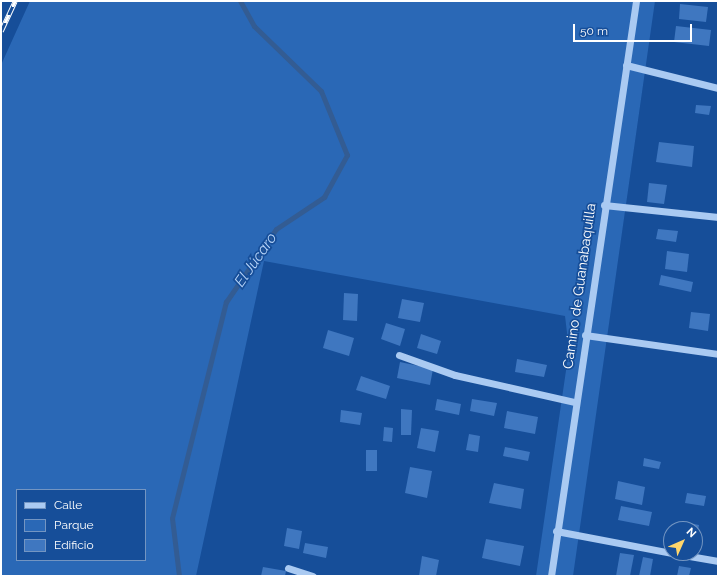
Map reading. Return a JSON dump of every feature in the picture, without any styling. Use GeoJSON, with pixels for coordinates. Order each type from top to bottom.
{"type":"FeatureCollection","features":[{"type":"Feature","properties":{"kind":"street","name":"Camino de Guanabaquilla"},"geometry":{"type":"LineString","coordinates":[[551,576],[556,531],[604,205],[636,1]]}},
{"type":"Feature","properties":{"kind":"street"},"geometry":{"type":"LineString","coordinates":[[626,65],[718,88]]}},
{"type":"Feature","properties":{"kind":"street"},"geometry":{"type":"LineString","coordinates":[[604,205],[718,217]]}},
{"type":"Feature","properties":{"kind":"street"},"geometry":{"type":"LineString","coordinates":[[585,335],[718,354]]}},
{"type":"Feature","properties":{"kind":"street"},"geometry":{"type":"LineString","coordinates":[[399,355],[455,375],[575,402]]}},
{"type":"Feature","properties":{"kind":"street"},"geometry":{"type":"LineString","coordinates":[[556,531],[663,551]]}},
{"type":"Feature","properties":{"kind":"street"},"geometry":{"type":"LineString","coordinates":[[703,558],[718,561]]}},
{"type":"Feature","properties":{"kind":"street"},"geometry":{"type":"LineString","coordinates":[[288,568],[313,576]]}},
{"type":"Feature","properties":{"kind":"green space"},"geometry":{"type":"Polygon","coordinates":[[[30,1],[655,1],[573,576],[536,576],[569,350],[565,316],[264,261],[196,576],[1,576],[1,65],[30,1]]]}},
{"type":"Feature","properties":{"kind":"building"},"geometry":{"type":"Polygon","coordinates":[[[680,4],[708,7],[706,22],[679,19],[680,4]]]}},
{"type":"Feature","properties":{"kind":"building"},"geometry":{"type":"Polygon","coordinates":[[[676,26],[711,30],[709,46],[674,42],[676,26]]]}},
{"type":"Feature","properties":{"kind":"building"},"geometry":{"type":"Polygon","coordinates":[[[696,105],[711,106],[709,115],[695,113],[696,105]]]}},
{"type":"Feature","properties":{"kind":"building"},"geometry":{"type":"Polygon","coordinates":[[[659,142],[694,146],[692,167],[656,162],[659,142]]]}},
{"type":"Feature","properties":{"kind":"building"},"geometry":{"type":"Polygon","coordinates":[[[649,183],[667,185],[664,204],[647,202],[649,183]]]}},
{"type":"Feature","properties":{"kind":"building"},"geometry":{"type":"Polygon","coordinates":[[[658,229],[678,231],[676,242],[656,239],[658,229]]]}},
{"type":"Feature","properties":{"kind":"building"},"geometry":{"type":"Polygon","coordinates":[[[667,251],[689,254],[687,272],[665,269],[667,251]]]}},
{"type":"Feature","properties":{"kind":"building"},"geometry":{"type":"Polygon","coordinates":[[[661,275],[693,282],[691,292],[659,285],[661,275]]]}},
{"type":"Feature","properties":{"kind":"building"},"geometry":{"type":"Polygon","coordinates":[[[344,293],[358,294],[357,321],[343,320],[344,293]]]}},
{"type":"Feature","properties":{"kind":"building"},"geometry":{"type":"Polygon","coordinates":[[[402,299],[424,303],[420,322],[398,318],[402,299]]]}},
{"type":"Feature","properties":{"kind":"building"},"geometry":{"type":"Polygon","coordinates":[[[691,312],[710,314],[708,331],[689,328],[691,312]]]}},
{"type":"Feature","properties":{"kind":"building"},"geometry":{"type":"Polygon","coordinates":[[[386,323],[405,329],[400,346],[381,339],[386,323]]]}},
{"type":"Feature","properties":{"kind":"building"},"geometry":{"type":"Polygon","coordinates":[[[328,330],[354,338],[349,356],[323,348],[328,330]]]}},
{"type":"Feature","properties":{"kind":"building"},"geometry":{"type":"Polygon","coordinates":[[[421,334],[441,341],[437,354],[417,348],[421,334]]]}},
{"type":"Feature","properties":{"kind":"building"},"geometry":{"type":"Polygon","coordinates":[[[517,359],[547,365],[544,377],[515,372],[517,359]]]}},
{"type":"Feature","properties":{"kind":"building"},"geometry":{"type":"Polygon","coordinates":[[[400,362],[433,369],[430,385],[397,378],[400,362]]]}},
{"type":"Feature","properties":{"kind":"building"},"geometry":{"type":"Polygon","coordinates":[[[361,376],[390,386],[386,399],[356,390],[361,376]]]}},
{"type":"Feature","properties":{"kind":"building"},"geometry":{"type":"Polygon","coordinates":[[[437,399],[461,404],[459,415],[435,410],[437,399]]]}},
{"type":"Feature","properties":{"kind":"building"},"geometry":{"type":"Polygon","coordinates":[[[472,399],[497,403],[494,416],[470,411],[472,399]]]}},
{"type":"Feature","properties":{"kind":"building"},"geometry":{"type":"Polygon","coordinates":[[[401,409],[412,410],[411,435],[401,435],[401,409]]]}},
{"type":"Feature","properties":{"kind":"building"},"geometry":{"type":"Polygon","coordinates":[[[341,410],[362,413],[360,425],[340,422],[341,410]]]}},
{"type":"Feature","properties":{"kind":"building"},"geometry":{"type":"Polygon","coordinates":[[[507,411],[538,417],[535,434],[504,428],[507,411]]]}},
{"type":"Feature","properties":{"kind":"building"},"geometry":{"type":"Polygon","coordinates":[[[384,427],[393,428],[392,442],[383,441],[384,427]]]}},
{"type":"Feature","properties":{"kind":"building"},"geometry":{"type":"Polygon","coordinates":[[[421,428],[439,431],[435,452],[417,448],[421,428]]]}},
{"type":"Feature","properties":{"kind":"building"},"geometry":{"type":"Polygon","coordinates":[[[469,434],[480,436],[478,452],[466,450],[469,434]]]}},
{"type":"Feature","properties":{"kind":"building"},"geometry":{"type":"Polygon","coordinates":[[[505,447],[530,452],[528,461],[503,456],[505,447]]]}},
{"type":"Feature","properties":{"kind":"building"},"geometry":{"type":"Polygon","coordinates":[[[366,450],[377,450],[377,471],[366,471],[366,450]]]}},
{"type":"Feature","properties":{"kind":"building"},"geometry":{"type":"Polygon","coordinates":[[[644,458],[661,462],[659,469],[643,466],[644,458]]]}},
{"type":"Feature","properties":{"kind":"building"},"geometry":{"type":"Polygon","coordinates":[[[410,467],[432,471],[427,498],[405,493],[410,467]]]}},
{"type":"Feature","properties":{"kind":"building"},"geometry":{"type":"Polygon","coordinates":[[[618,481],[645,487],[642,505],[615,499],[618,481]]]}},
{"type":"Feature","properties":{"kind":"building"},"geometry":{"type":"Polygon","coordinates":[[[494,483],[524,489],[521,509],[489,503],[494,483]]]}},
{"type":"Feature","properties":{"kind":"building"},"geometry":{"type":"Polygon","coordinates":[[[687,493],[706,496],[704,506],[685,503],[687,493]]]}},
{"type":"Feature","properties":{"kind":"building"},"geometry":{"type":"Polygon","coordinates":[[[621,506],[652,512],[649,526],[618,520],[621,506]]]}},
{"type":"Feature","properties":{"kind":"building"},"geometry":{"type":"Polygon","coordinates":[[[287,528],[302,531],[299,549],[284,546],[287,528]]]}},
{"type":"Feature","properties":{"kind":"building"},"geometry":{"type":"Polygon","coordinates":[[[486,539],[524,546],[520,566],[482,558],[486,539]]]}},
{"type":"Feature","properties":{"kind":"building"},"geometry":{"type":"Polygon","coordinates":[[[305,543],[328,547],[326,558],[303,553],[305,543]]]}},
{"type":"Feature","properties":{"kind":"building"},"geometry":{"type":"Polygon","coordinates":[[[620,553],[634,555],[630,576],[616,576],[620,553]]]}},
{"type":"Feature","properties":{"kind":"building"},"geometry":{"type":"Polygon","coordinates":[[[422,556],[439,560],[436,576],[419,576],[422,556]]]}},
{"type":"Feature","properties":{"kind":"building"},"geometry":{"type":"Polygon","coordinates":[[[643,557],[653,559],[650,576],[639,576],[643,557]]]}},
{"type":"Feature","properties":{"kind":"building"},"geometry":{"type":"Polygon","coordinates":[[[679,566],[691,568],[689,576],[677,576],[679,566]]]}},
{"type":"Feature","properties":{"kind":"building"},"geometry":{"type":"Polygon","coordinates":[[[263,567],[286,571],[285,576],[261,576],[263,567]]]}},
{"type":"Feature","properties":{"kind":"waterway","name":"El Júcaro"},"geometry":{"type":"LineString","coordinates":[[179,576],[172,518],[226,302],[276,229],[324,197],[347,155],[321,91],[254,26],[240,1]]}},
{"type":"Feature","properties":{"kind":"railway"},"geometry":{"type":"LineString","coordinates":[[1,31],[15,1]]}}]}
